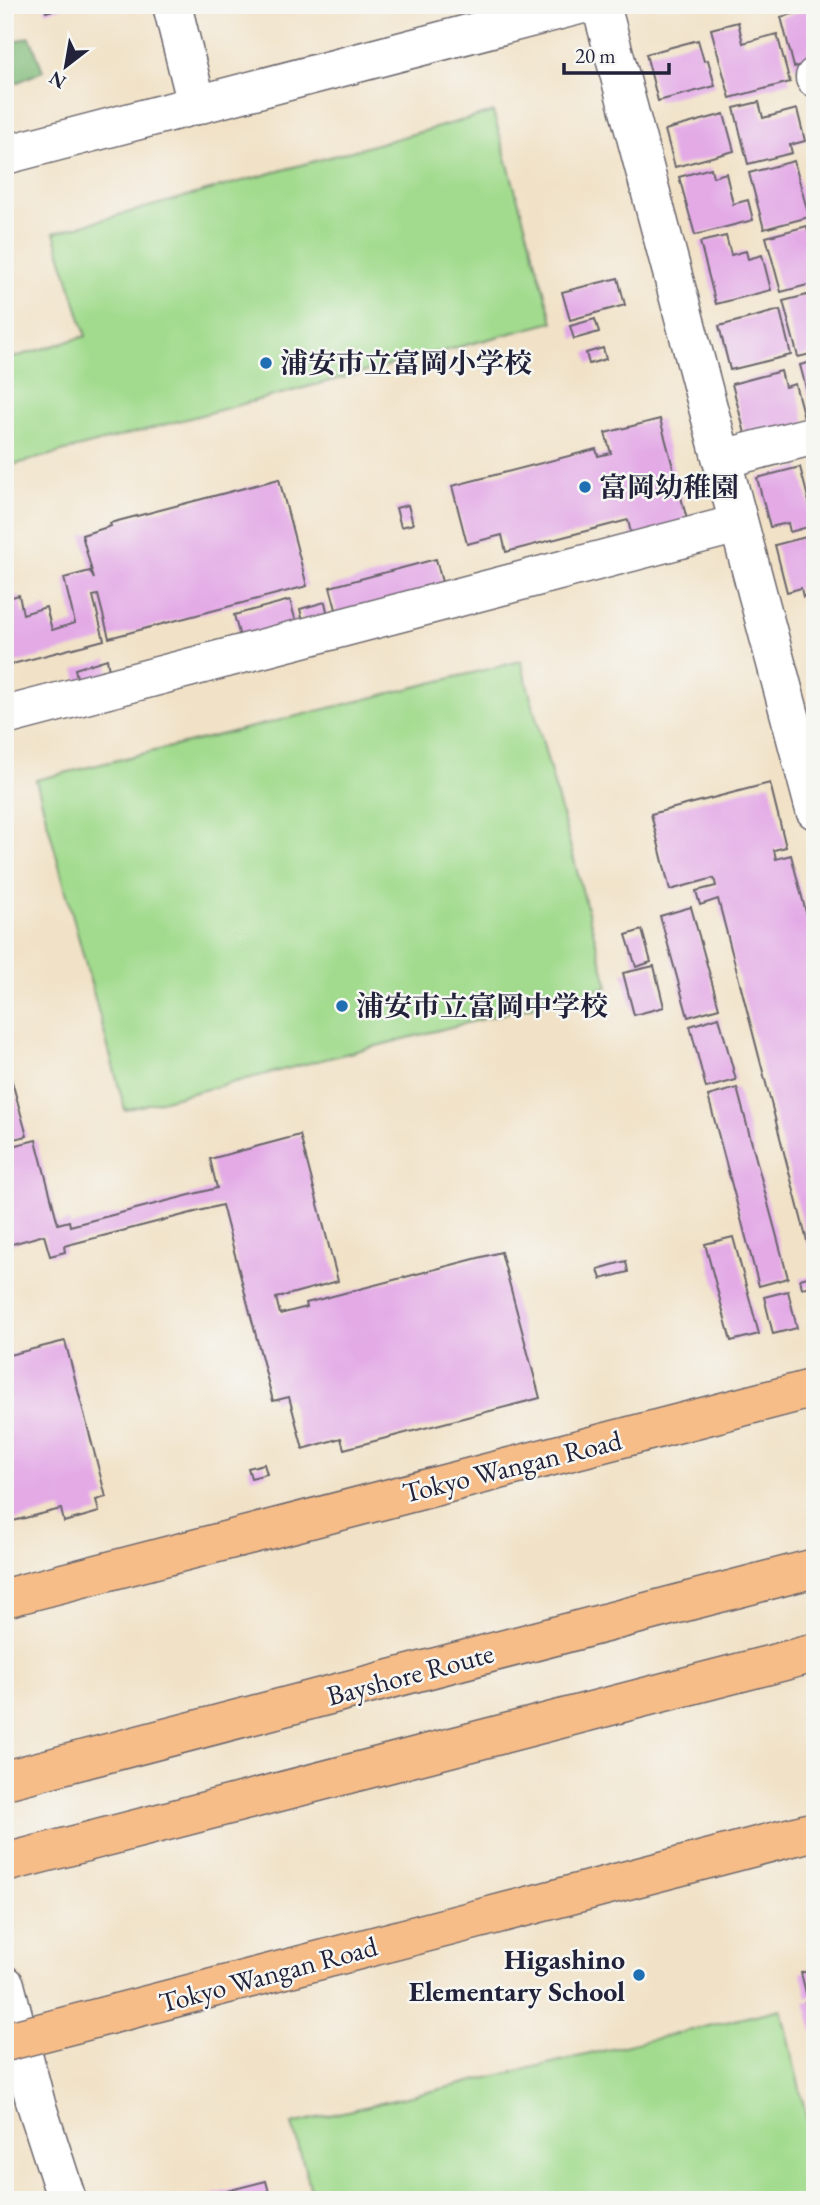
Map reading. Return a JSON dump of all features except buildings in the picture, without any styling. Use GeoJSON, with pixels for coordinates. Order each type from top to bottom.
{"type":"FeatureCollection","features":[{"type":"Feature","properties":{"kind":"highway","name":"Tokyo Wangan Road"},"geometry":{"type":"LineString","coordinates":[[5,1598],[815,1388]]}},
{"type":"Feature","properties":{"kind":"highway","name":"Bayshore Route"},"geometry":{"type":"LineString","coordinates":[[5,1780],[815,1568]]}},
{"type":"Feature","properties":{"kind":"highway"},"geometry":{"type":"LineString","coordinates":[[5,1863],[815,1653]]}},
{"type":"Feature","properties":{"kind":"highway","name":"Tokyo Wangan Road"},"geometry":{"type":"LineString","coordinates":[[5,2042],[815,1831]]}},
{"type":"Feature","properties":{"kind":"street"},"geometry":{"type":"LineString","coordinates":[[172,5],[197,105]]}},
{"type":"Feature","properties":{"kind":"street"},"geometry":{"type":"LineString","coordinates":[[5,155],[579,5]]}},
{"type":"Feature","properties":{"kind":"street"},"geometry":{"type":"LineString","coordinates":[[601,5],[815,810]]}},
{"type":"Feature","properties":{"kind":"street"},"geometry":{"type":"LineString","coordinates":[[722,459],[815,435]]}},
{"type":"Feature","properties":{"kind":"street"},"geometry":{"type":"LineString","coordinates":[[5,716],[738,524]]}},
{"type":"Feature","properties":{"kind":"street"},"geometry":{"type":"LineString","coordinates":[[5,1985],[36,2104],[67,2200]]}},
{"type":"Feature","properties":{"kind":"green space"},"geometry":{"type":"Polygon","coordinates":[[[30,37],[43,71],[5,88],[5,44],[30,37]]]}},
{"type":"Feature","properties":{"kind":"green space"},"geometry":{"type":"Polygon","coordinates":[[[493,112],[553,322],[5,467],[5,360],[86,336],[54,233],[493,112]]]}},
{"type":"Feature","properties":{"kind":"green space"},"geometry":{"type":"Polygon","coordinates":[[[521,661],[608,987],[125,1110],[36,780],[521,661]]]}},
{"type":"Feature","properties":{"kind":"green space"},"geometry":{"type":"Polygon","coordinates":[[[781,2009],[815,2153],[815,2200],[314,2200],[292,2124],[781,2009]]]}},
{"type":"Feature","properties":{"kind":"place","name":"浦安市立富岡小学校"},"geometry":{"type":"Point","coordinates":[266,363]}},
{"type":"Feature","properties":{"kind":"place","name":"富岡幼稚園"},"geometry":{"type":"Point","coordinates":[585,487]}},
{"type":"Feature","properties":{"kind":"place","name":"浦安市立富岡中学校"},"geometry":{"type":"Point","coordinates":[342,1006]}},
{"type":"Feature","properties":{"kind":"place","name":"Higashino Elementary School"},"geometry":{"type":"Point","coordinates":[639,1975]}}]}
